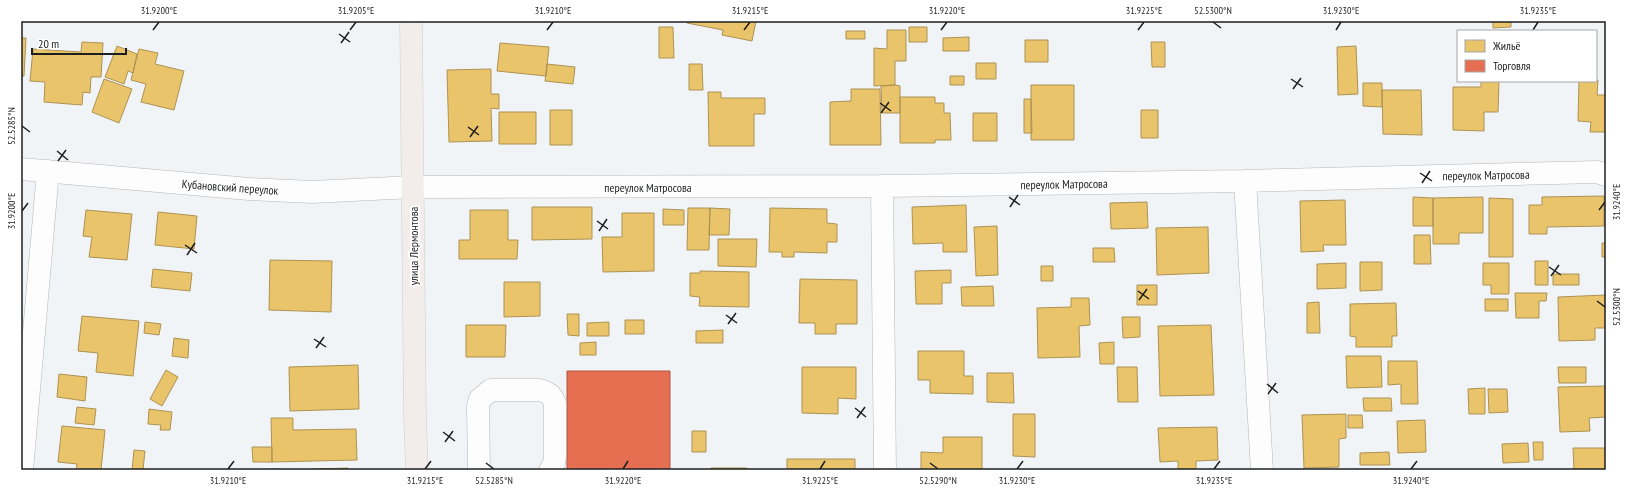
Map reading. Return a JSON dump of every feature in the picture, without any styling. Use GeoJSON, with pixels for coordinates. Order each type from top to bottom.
{"type":"FeatureCollection","features":[{"type":"Feature","properties":{"kind":"main road","name":"улица Лермонтова"},"geometry":{"type":"LineString","coordinates":[[411,21],[415,418],[417,470]]}},
{"type":"Feature","properties":{"kind":"street","name":"Кубановский переулок"},"geometry":{"type":"LineString","coordinates":[[21,168],[265,190],[312,192],[413,187]]}},
{"type":"Feature","properties":{"kind":"street"},"geometry":{"type":"LineString","coordinates":[[22,470],[48,171]]}},
{"type":"Feature","properties":{"kind":"street","name":"переулок Матросова"},"geometry":{"type":"LineString","coordinates":[[413,187],[882,186],[1245,181],[1597,172],[1606,174]]}},
{"type":"Feature","properties":{"kind":"street"},"geometry":{"type":"LineString","coordinates":[[1245,181],[1262,470]]}},
{"type":"Feature","properties":{"kind":"street"},"geometry":{"type":"LineString","coordinates":[[882,186],[885,470]]}},
{"type":"Feature","properties":{"kind":"street"},"geometry":{"type":"LineString","coordinates":[[479,470],[478,406],[480,399],[491,390],[539,390],[546,391],[552,396],[555,403],[555,456],[554,464],[550,470]]}},
{"type":"Feature","properties":{"kind":"building: Жильё"},"geometry":{"type":"Polygon","coordinates":[[[687,21],[756,21],[752,41],[722,35],[723,30],[687,23],[687,21]]]}},
{"type":"Feature","properties":{"kind":"building: Жильё"},"geometry":{"type":"Polygon","coordinates":[[[1493,21],[1511,21],[1511,27],[1493,28],[1493,21]]]}},
{"type":"Feature","properties":{"kind":"building: Жильё"},"geometry":{"type":"Polygon","coordinates":[[[659,27],[673,27],[674,58],[659,58],[659,27]]]}},
{"type":"Feature","properties":{"kind":"building: Жильё"},"geometry":{"type":"Polygon","coordinates":[[[909,27],[927,27],[927,42],[909,42],[909,27]]]}},
{"type":"Feature","properties":{"kind":"building: Жильё"},"geometry":{"type":"Polygon","coordinates":[[[887,30],[906,30],[906,61],[895,61],[895,85],[874,86],[874,48],[887,49],[887,30]]]}},
{"type":"Feature","properties":{"kind":"building: Жильё"},"geometry":{"type":"Polygon","coordinates":[[[846,31],[865,31],[865,39],[846,39],[846,31]]]}},
{"type":"Feature","properties":{"kind":"building: Жильё"},"geometry":{"type":"Polygon","coordinates":[[[969,37],[969,51],[943,51],[943,38],[969,37]]]}},
{"type":"Feature","properties":{"kind":"building: Жильё"},"geometry":{"type":"Polygon","coordinates":[[[21,38],[26,38],[24,76],[21,76],[21,38]]]}},
{"type":"Feature","properties":{"kind":"building: Жильё"},"geometry":{"type":"Polygon","coordinates":[[[1025,40],[1048,40],[1048,62],[1025,62],[1025,40]]]}},
{"type":"Feature","properties":{"kind":"building: Жильё"},"geometry":{"type":"Polygon","coordinates":[[[82,42],[103,43],[101,77],[91,77],[90,93],[83,92],[82,105],[44,102],[45,82],[30,81],[33,49],[81,52],[82,42]]]}},
{"type":"Feature","properties":{"kind":"building: Жильё"},"geometry":{"type":"Polygon","coordinates":[[[1151,42],[1165,42],[1165,67],[1152,67],[1151,42]]]}},
{"type":"Feature","properties":{"kind":"building: Жильё"},"geometry":{"type":"Polygon","coordinates":[[[500,43],[549,47],[546,76],[497,71],[500,43]]]}},
{"type":"Feature","properties":{"kind":"building: Жильё"},"geometry":{"type":"Polygon","coordinates":[[[117,46],[137,54],[133,73],[128,71],[124,84],[105,77],[117,46]]]}},
{"type":"Feature","properties":{"kind":"building: Жильё"},"geometry":{"type":"Polygon","coordinates":[[[1356,46],[1358,94],[1338,95],[1337,47],[1356,46]]]}},
{"type":"Feature","properties":{"kind":"building: Жильё"},"geometry":{"type":"Polygon","coordinates":[[[139,49],[158,53],[155,64],[184,71],[174,110],[141,102],[146,84],[131,80],[139,49]]]}},
{"type":"Feature","properties":{"kind":"building: Жильё"},"geometry":{"type":"Polygon","coordinates":[[[976,63],[996,63],[996,79],[976,79],[976,63]]]}},
{"type":"Feature","properties":{"kind":"building: Жильё"},"geometry":{"type":"Polygon","coordinates":[[[547,64],[575,67],[573,84],[545,81],[547,64]]]}},
{"type":"Feature","properties":{"kind":"building: Жильё"},"geometry":{"type":"Polygon","coordinates":[[[689,64],[702,64],[703,90],[689,90],[689,64]]]}},
{"type":"Feature","properties":{"kind":"building: Жильё"},"geometry":{"type":"Polygon","coordinates":[[[491,69],[491,94],[499,94],[499,109],[491,108],[492,141],[449,142],[447,70],[491,69]]]}},
{"type":"Feature","properties":{"kind":"building: Жильё"},"geometry":{"type":"Polygon","coordinates":[[[950,76],[964,76],[964,85],[950,85],[950,76]]]}},
{"type":"Feature","properties":{"kind":"building: Жильё"},"geometry":{"type":"Polygon","coordinates":[[[104,79],[132,89],[119,123],[92,112],[104,79]]]}},
{"type":"Feature","properties":{"kind":"building: Жильё"},"geometry":{"type":"Polygon","coordinates":[[[1598,80],[1597,95],[1606,95],[1606,132],[1590,132],[1591,122],[1578,121],[1579,82],[1597,82],[1598,80]]]}},
{"type":"Feature","properties":{"kind":"building: Жильё"},"geometry":{"type":"Polygon","coordinates":[[[1481,82],[1499,82],[1498,112],[1484,112],[1484,131],[1453,130],[1453,87],[1481,87],[1481,82]]]}},
{"type":"Feature","properties":{"kind":"building: Жильё"},"geometry":{"type":"Polygon","coordinates":[[[1363,83],[1382,83],[1382,107],[1363,106],[1363,83]]]}},
{"type":"Feature","properties":{"kind":"building: Жильё"},"geometry":{"type":"Polygon","coordinates":[[[1031,85],[1074,85],[1074,140],[1031,140],[1031,85]]]}},
{"type":"Feature","properties":{"kind":"building: Жильё"},"geometry":{"type":"Polygon","coordinates":[[[881,86],[900,86],[900,113],[882,113],[881,86]]]}},
{"type":"Feature","properties":{"kind":"building: Жильё"},"geometry":{"type":"Polygon","coordinates":[[[851,89],[880,89],[881,145],[830,145],[830,102],[851,101],[851,89]]]}},
{"type":"Feature","properties":{"kind":"building: Жильё"},"geometry":{"type":"Polygon","coordinates":[[[1382,90],[1421,90],[1422,135],[1383,134],[1382,90]]]}},
{"type":"Feature","properties":{"kind":"building: Жильё"},"geometry":{"type":"Polygon","coordinates":[[[708,92],[721,92],[721,98],[765,98],[765,114],[754,114],[754,146],[709,146],[708,92]]]}},
{"type":"Feature","properties":{"kind":"building: Жильё"},"geometry":{"type":"Polygon","coordinates":[[[900,97],[935,97],[935,103],[944,103],[944,113],[950,113],[951,140],[935,140],[935,143],[900,143],[900,97]]]}},
{"type":"Feature","properties":{"kind":"building: Жильё"},"geometry":{"type":"Polygon","coordinates":[[[1024,99],[1031,99],[1032,133],[1024,133],[1024,99]]]}},
{"type":"Feature","properties":{"kind":"building: Жильё"},"geometry":{"type":"Polygon","coordinates":[[[550,110],[572,110],[572,145],[550,145],[550,110]]]}},
{"type":"Feature","properties":{"kind":"building: Жильё"},"geometry":{"type":"Polygon","coordinates":[[[1141,110],[1158,110],[1158,138],[1141,138],[1141,110]]]}},
{"type":"Feature","properties":{"kind":"building: Жильё"},"geometry":{"type":"Polygon","coordinates":[[[499,112],[536,112],[536,144],[499,144],[499,112]]]}},
{"type":"Feature","properties":{"kind":"building: Жильё"},"geometry":{"type":"Polygon","coordinates":[[[973,113],[997,113],[997,141],[973,141],[973,113]]]}},
{"type":"Feature","properties":{"kind":"building: Жильё"},"geometry":{"type":"Polygon","coordinates":[[[1604,196],[1604,226],[1547,227],[1547,234],[1529,234],[1529,205],[1542,205],[1542,197],[1604,196]]]}},
{"type":"Feature","properties":{"kind":"building: Жильё"},"geometry":{"type":"Polygon","coordinates":[[[1413,197],[1433,198],[1433,226],[1413,226],[1413,197]]]}},
{"type":"Feature","properties":{"kind":"building: Жильё"},"geometry":{"type":"Polygon","coordinates":[[[1483,197],[1483,233],[1459,233],[1459,244],[1433,244],[1433,198],[1483,197]]]}},
{"type":"Feature","properties":{"kind":"building: Жильё"},"geometry":{"type":"Polygon","coordinates":[[[1489,198],[1513,199],[1513,257],[1489,257],[1489,198]]]}},
{"type":"Feature","properties":{"kind":"building: Жильё"},"geometry":{"type":"Polygon","coordinates":[[[1345,200],[1346,245],[1323,245],[1324,251],[1301,252],[1300,201],[1345,200]]]}},
{"type":"Feature","properties":{"kind":"building: Жильё"},"geometry":{"type":"Polygon","coordinates":[[[1147,202],[1148,228],[1111,229],[1110,203],[1147,202]]]}},
{"type":"Feature","properties":{"kind":"building: Жильё"},"geometry":{"type":"Polygon","coordinates":[[[966,205],[967,252],[943,252],[943,243],[913,244],[912,207],[966,205]]]}},
{"type":"Feature","properties":{"kind":"building: Жильё"},"geometry":{"type":"Polygon","coordinates":[[[532,207],[592,207],[592,239],[532,240],[532,207]]]}},
{"type":"Feature","properties":{"kind":"building: Жильё"},"geometry":{"type":"Polygon","coordinates":[[[688,208],[710,208],[709,250],[687,250],[688,208]]]}},
{"type":"Feature","properties":{"kind":"building: Жильё"},"geometry":{"type":"Polygon","coordinates":[[[710,208],[730,209],[729,235],[709,235],[710,208]]]}},
{"type":"Feature","properties":{"kind":"building: Жильё"},"geometry":{"type":"Polygon","coordinates":[[[770,208],[827,209],[827,223],[837,224],[837,242],[827,242],[827,253],[794,252],[794,257],[782,257],[782,252],[769,252],[770,208]]]}},
{"type":"Feature","properties":{"kind":"building: Жильё"},"geometry":{"type":"Polygon","coordinates":[[[663,209],[684,210],[684,225],[663,225],[663,209]]]}},
{"type":"Feature","properties":{"kind":"building: Жильё"},"geometry":{"type":"Polygon","coordinates":[[[86,210],[132,214],[127,260],[89,257],[92,237],[83,236],[86,210]]]}},
{"type":"Feature","properties":{"kind":"building: Жильё"},"geometry":{"type":"Polygon","coordinates":[[[470,210],[508,210],[508,240],[518,240],[517,259],[459,259],[459,240],[470,240],[470,210]]]}},
{"type":"Feature","properties":{"kind":"building: Жильё"},"geometry":{"type":"Polygon","coordinates":[[[158,212],[197,216],[194,249],[155,245],[158,212]]]}},
{"type":"Feature","properties":{"kind":"building: Жильё"},"geometry":{"type":"Polygon","coordinates":[[[622,213],[654,213],[654,271],[603,272],[602,237],[622,237],[622,213]]]}},
{"type":"Feature","properties":{"kind":"building: Жильё"},"geometry":{"type":"Polygon","coordinates":[[[997,226],[998,275],[976,276],[974,227],[997,226]]]}},
{"type":"Feature","properties":{"kind":"building: Жильё"},"geometry":{"type":"Polygon","coordinates":[[[1208,227],[1209,273],[1157,275],[1156,228],[1208,227]]]}},
{"type":"Feature","properties":{"kind":"building: Жильё"},"geometry":{"type":"Polygon","coordinates":[[[1414,235],[1430,235],[1431,264],[1414,264],[1414,235]]]}},
{"type":"Feature","properties":{"kind":"building: Жильё"},"geometry":{"type":"Polygon","coordinates":[[[718,239],[757,239],[756,267],[718,266],[718,239]]]}},
{"type":"Feature","properties":{"kind":"building: Жильё"},"geometry":{"type":"Polygon","coordinates":[[[1602,243],[1606,243],[1606,257],[1602,257],[1602,243]]]}},
{"type":"Feature","properties":{"kind":"building: Жильё"},"geometry":{"type":"Polygon","coordinates":[[[1093,248],[1114,248],[1115,262],[1093,262],[1093,248]]]}},
{"type":"Feature","properties":{"kind":"building: Жильё"},"geometry":{"type":"Polygon","coordinates":[[[270,260],[332,261],[331,312],[269,310],[270,260]]]}},
{"type":"Feature","properties":{"kind":"building: Жильё"},"geometry":{"type":"Polygon","coordinates":[[[1535,261],[1548,261],[1548,285],[1535,285],[1535,261]]]}},
{"type":"Feature","properties":{"kind":"building: Жильё"},"geometry":{"type":"Polygon","coordinates":[[[1360,262],[1382,262],[1382,290],[1360,291],[1360,262]]]}},
{"type":"Feature","properties":{"kind":"building: Жильё"},"geometry":{"type":"Polygon","coordinates":[[[1346,263],[1346,288],[1317,289],[1317,264],[1346,263]]]}},
{"type":"Feature","properties":{"kind":"building: Жильё"},"geometry":{"type":"Polygon","coordinates":[[[1483,263],[1509,263],[1509,294],[1491,294],[1491,285],[1483,285],[1483,263]]]}},
{"type":"Feature","properties":{"kind":"building: Жильё"},"geometry":{"type":"Polygon","coordinates":[[[1041,266],[1053,266],[1053,281],[1041,281],[1041,266]]]}},
{"type":"Feature","properties":{"kind":"building: Жильё"},"geometry":{"type":"Polygon","coordinates":[[[153,269],[192,273],[190,291],[151,287],[153,269]]]}},
{"type":"Feature","properties":{"kind":"building: Жильё"},"geometry":{"type":"Polygon","coordinates":[[[951,270],[951,283],[942,283],[942,304],[916,304],[915,271],[951,270]]]}},
{"type":"Feature","properties":{"kind":"building: Жильё"},"geometry":{"type":"Polygon","coordinates":[[[700,271],[749,272],[749,307],[699,306],[700,297],[690,296],[690,273],[700,273],[700,271]]]}},
{"type":"Feature","properties":{"kind":"building: Жильё"},"geometry":{"type":"Polygon","coordinates":[[[1553,274],[1579,274],[1579,285],[1553,285],[1553,274]]]}},
{"type":"Feature","properties":{"kind":"building: Жильё"},"geometry":{"type":"Polygon","coordinates":[[[800,279],[857,280],[857,324],[836,324],[836,334],[815,334],[815,323],[799,323],[800,279]]]}},
{"type":"Feature","properties":{"kind":"building: Жильё"},"geometry":{"type":"Polygon","coordinates":[[[504,282],[540,282],[540,316],[504,317],[504,282]]]}},
{"type":"Feature","properties":{"kind":"building: Жильё"},"geometry":{"type":"Polygon","coordinates":[[[1137,285],[1157,285],[1157,305],[1137,305],[1137,285]]]}},
{"type":"Feature","properties":{"kind":"building: Жильё"},"geometry":{"type":"Polygon","coordinates":[[[993,286],[994,306],[962,306],[961,287],[993,286]]]}},
{"type":"Feature","properties":{"kind":"building: Жильё"},"geometry":{"type":"Polygon","coordinates":[[[1515,293],[1547,293],[1546,301],[1539,301],[1539,318],[1516,318],[1515,293]]]}},
{"type":"Feature","properties":{"kind":"building: Жильё"},"geometry":{"type":"Polygon","coordinates":[[[1606,295],[1606,328],[1595,328],[1595,340],[1559,341],[1558,297],[1606,295]]]}},
{"type":"Feature","properties":{"kind":"building: Жильё"},"geometry":{"type":"Polygon","coordinates":[[[1071,298],[1089,298],[1090,325],[1079,326],[1080,357],[1038,358],[1037,308],[1071,307],[1071,298]]]}},
{"type":"Feature","properties":{"kind":"building: Жильё"},"geometry":{"type":"Polygon","coordinates":[[[1485,299],[1508,299],[1508,311],[1485,311],[1485,299]]]}},
{"type":"Feature","properties":{"kind":"building: Жильё"},"geometry":{"type":"Polygon","coordinates":[[[1319,302],[1320,333],[1307,333],[1307,303],[1319,302]]]}},
{"type":"Feature","properties":{"kind":"building: Жильё"},"geometry":{"type":"Polygon","coordinates":[[[1396,303],[1397,336],[1392,336],[1392,347],[1356,347],[1356,337],[1350,336],[1350,304],[1396,303]]]}},
{"type":"Feature","properties":{"kind":"building: Жильё"},"geometry":{"type":"Polygon","coordinates":[[[567,314],[579,314],[579,336],[568,335],[567,314]]]}},
{"type":"Feature","properties":{"kind":"building: Жильё"},"geometry":{"type":"Polygon","coordinates":[[[82,316],[139,321],[133,376],[96,372],[98,353],[78,351],[82,316]]]}},
{"type":"Feature","properties":{"kind":"building: Жильё"},"geometry":{"type":"Polygon","coordinates":[[[1122,317],[1140,317],[1140,337],[1123,338],[1122,317]]]}},
{"type":"Feature","properties":{"kind":"building: Жильё"},"geometry":{"type":"Polygon","coordinates":[[[625,320],[644,320],[644,334],[625,334],[625,320]]]}},
{"type":"Feature","properties":{"kind":"building: Жильё"},"geometry":{"type":"Polygon","coordinates":[[[145,322],[161,324],[159,335],[144,333],[145,322]]]}},
{"type":"Feature","properties":{"kind":"building: Жильё"},"geometry":{"type":"Polygon","coordinates":[[[609,322],[609,336],[587,336],[587,323],[609,322]]]}},
{"type":"Feature","properties":{"kind":"building: Жильё"},"geometry":{"type":"Polygon","coordinates":[[[466,325],[506,325],[505,357],[466,357],[466,325]]]}},
{"type":"Feature","properties":{"kind":"building: Жильё"},"geometry":{"type":"Polygon","coordinates":[[[1211,325],[1214,395],[1160,396],[1158,326],[1211,325]]]}},
{"type":"Feature","properties":{"kind":"building: Жильё"},"geometry":{"type":"Polygon","coordinates":[[[723,330],[723,343],[696,343],[696,331],[723,330]]]}},
{"type":"Feature","properties":{"kind":"building: Жильё"},"geometry":{"type":"Polygon","coordinates":[[[174,338],[189,340],[188,358],[172,356],[174,338]]]}},
{"type":"Feature","properties":{"kind":"building: Жильё"},"geometry":{"type":"Polygon","coordinates":[[[596,342],[596,355],[580,355],[580,343],[596,342]]]}},
{"type":"Feature","properties":{"kind":"building: Жильё"},"geometry":{"type":"Polygon","coordinates":[[[1114,342],[1114,364],[1100,364],[1099,343],[1114,342]]]}},
{"type":"Feature","properties":{"kind":"building: Жильё"},"geometry":{"type":"Polygon","coordinates":[[[918,351],[964,351],[964,376],[973,376],[973,394],[930,393],[930,380],[918,380],[918,351]]]}},
{"type":"Feature","properties":{"kind":"building: Жильё"},"geometry":{"type":"Polygon","coordinates":[[[1346,356],[1381,356],[1382,387],[1347,388],[1346,356]]]}},
{"type":"Feature","properties":{"kind":"building: Жильё"},"geometry":{"type":"Polygon","coordinates":[[[1388,361],[1417,361],[1418,404],[1401,404],[1401,384],[1388,385],[1388,361]]]}},
{"type":"Feature","properties":{"kind":"building: Жильё"},"geometry":{"type":"Polygon","coordinates":[[[358,365],[359,409],[290,411],[289,367],[358,365]]]}},
{"type":"Feature","properties":{"kind":"building: Жильё"},"geometry":{"type":"Polygon","coordinates":[[[802,367],[856,367],[856,399],[838,398],[838,414],[802,413],[802,367]]]}},
{"type":"Feature","properties":{"kind":"building: Жильё"},"geometry":{"type":"Polygon","coordinates":[[[1117,367],[1137,367],[1138,402],[1118,402],[1117,367]]]}},
{"type":"Feature","properties":{"kind":"building: Жильё"},"geometry":{"type":"Polygon","coordinates":[[[1558,367],[1586,367],[1586,383],[1559,383],[1558,367]]]}},
{"type":"Feature","properties":{"kind":"building: Жильё"},"geometry":{"type":"Polygon","coordinates":[[[166,370],[178,377],[162,406],[150,399],[166,370]]]}},
{"type":"Feature","properties":{"kind":"building: Жильё"},"geometry":{"type":"Polygon","coordinates":[[[987,373],[1013,373],[1014,403],[987,402],[987,373]]]}},
{"type":"Feature","properties":{"kind":"building: Жильё"},"geometry":{"type":"Polygon","coordinates":[[[59,374],[87,377],[85,401],[57,397],[59,374]]]}},
{"type":"Feature","properties":{"kind":"building: Жильё"},"geometry":{"type":"Polygon","coordinates":[[[1606,386],[1606,417],[1589,418],[1590,431],[1560,432],[1558,387],[1606,386]]]}},
{"type":"Feature","properties":{"kind":"building: Жильё"},"geometry":{"type":"Polygon","coordinates":[[[1485,388],[1485,414],[1469,414],[1468,389],[1485,388]]]}},
{"type":"Feature","properties":{"kind":"building: Жильё"},"geometry":{"type":"Polygon","coordinates":[[[1488,389],[1507,389],[1508,412],[1489,413],[1488,389]]]}},
{"type":"Feature","properties":{"kind":"building: Жильё"},"geometry":{"type":"Polygon","coordinates":[[[1363,398],[1391,398],[1392,411],[1364,411],[1363,398]]]}},
{"type":"Feature","properties":{"kind":"building: Жильё"},"geometry":{"type":"Polygon","coordinates":[[[77,407],[96,409],[94,425],[75,423],[77,407]]]}},
{"type":"Feature","properties":{"kind":"building: Жильё"},"geometry":{"type":"Polygon","coordinates":[[[149,409],[172,412],[170,430],[160,430],[161,425],[148,424],[149,409]]]}},
{"type":"Feature","properties":{"kind":"building: Жильё"},"geometry":{"type":"Polygon","coordinates":[[[1013,414],[1035,414],[1035,457],[1013,456],[1013,414]]]}},
{"type":"Feature","properties":{"kind":"building: Жильё"},"geometry":{"type":"Polygon","coordinates":[[[1346,414],[1346,438],[1339,439],[1339,467],[1304,468],[1302,415],[1346,414]]]}},
{"type":"Feature","properties":{"kind":"building: Жильё"},"geometry":{"type":"Polygon","coordinates":[[[1348,415],[1362,415],[1363,428],[1348,428],[1348,415]]]}},
{"type":"Feature","properties":{"kind":"building: Жильё"},"geometry":{"type":"Polygon","coordinates":[[[271,418],[293,418],[293,430],[356,429],[357,460],[272,462],[271,418]]]}},
{"type":"Feature","properties":{"kind":"building: Жильё"},"geometry":{"type":"Polygon","coordinates":[[[1425,420],[1426,452],[1398,453],[1397,421],[1425,420]]]}},
{"type":"Feature","properties":{"kind":"building: Жильё"},"geometry":{"type":"Polygon","coordinates":[[[62,426],[105,430],[101,470],[76,470],[77,464],[58,462],[62,426]]]}},
{"type":"Feature","properties":{"kind":"building: Жильё"},"geometry":{"type":"Polygon","coordinates":[[[1217,427],[1218,460],[1196,461],[1196,470],[1178,470],[1178,461],[1160,462],[1158,428],[1217,427]]]}},
{"type":"Feature","properties":{"kind":"building: Жильё"},"geometry":{"type":"Polygon","coordinates":[[[692,431],[706,431],[706,452],[692,452],[692,431]]]}},
{"type":"Feature","properties":{"kind":"building: Жильё"},"geometry":{"type":"Polygon","coordinates":[[[943,437],[982,437],[982,470],[921,470],[921,452],[943,453],[943,437]]]}},
{"type":"Feature","properties":{"kind":"building: Жильё"},"geometry":{"type":"Polygon","coordinates":[[[1533,442],[1543,442],[1543,460],[1534,460],[1533,442]]]}},
{"type":"Feature","properties":{"kind":"building: Жильё"},"geometry":{"type":"Polygon","coordinates":[[[1528,443],[1529,462],[1503,463],[1502,444],[1528,443]]]}},
{"type":"Feature","properties":{"kind":"building: Жильё"},"geometry":{"type":"Polygon","coordinates":[[[252,447],[272,447],[272,462],[253,462],[252,447]]]}},
{"type":"Feature","properties":{"kind":"building: Жильё"},"geometry":{"type":"Polygon","coordinates":[[[1573,448],[1606,448],[1606,470],[1574,470],[1573,448]]]}},
{"type":"Feature","properties":{"kind":"building: Жильё"},"geometry":{"type":"Polygon","coordinates":[[[134,450],[145,451],[143,470],[132,470],[134,450]]]}},
{"type":"Feature","properties":{"kind":"building: Жильё"},"geometry":{"type":"Polygon","coordinates":[[[1389,452],[1390,465],[1360,465],[1360,453],[1389,452]]]}},
{"type":"Feature","properties":{"kind":"building: Жильё"},"geometry":{"type":"Polygon","coordinates":[[[787,459],[855,459],[855,470],[787,470],[787,459]]]}},
{"type":"Feature","properties":{"kind":"building: Жильё"},"geometry":{"type":"Polygon","coordinates":[[[348,468],[349,470],[313,470],[313,469],[348,468]]]}},
{"type":"Feature","properties":{"kind":"building: Жильё"},"geometry":{"type":"Polygon","coordinates":[[[711,468],[747,468],[747,470],[711,470],[711,468]]]}},
{"type":"Feature","properties":{"kind":"building: Жильё"},"geometry":{"type":"Polygon","coordinates":[[[280,469],[280,470],[239,470],[280,469]]]}},
{"type":"Feature","properties":{"kind":"building: Торговля"},"geometry":{"type":"Polygon","coordinates":[[[567,371],[670,371],[670,470],[567,470],[567,371]]]}}]}
